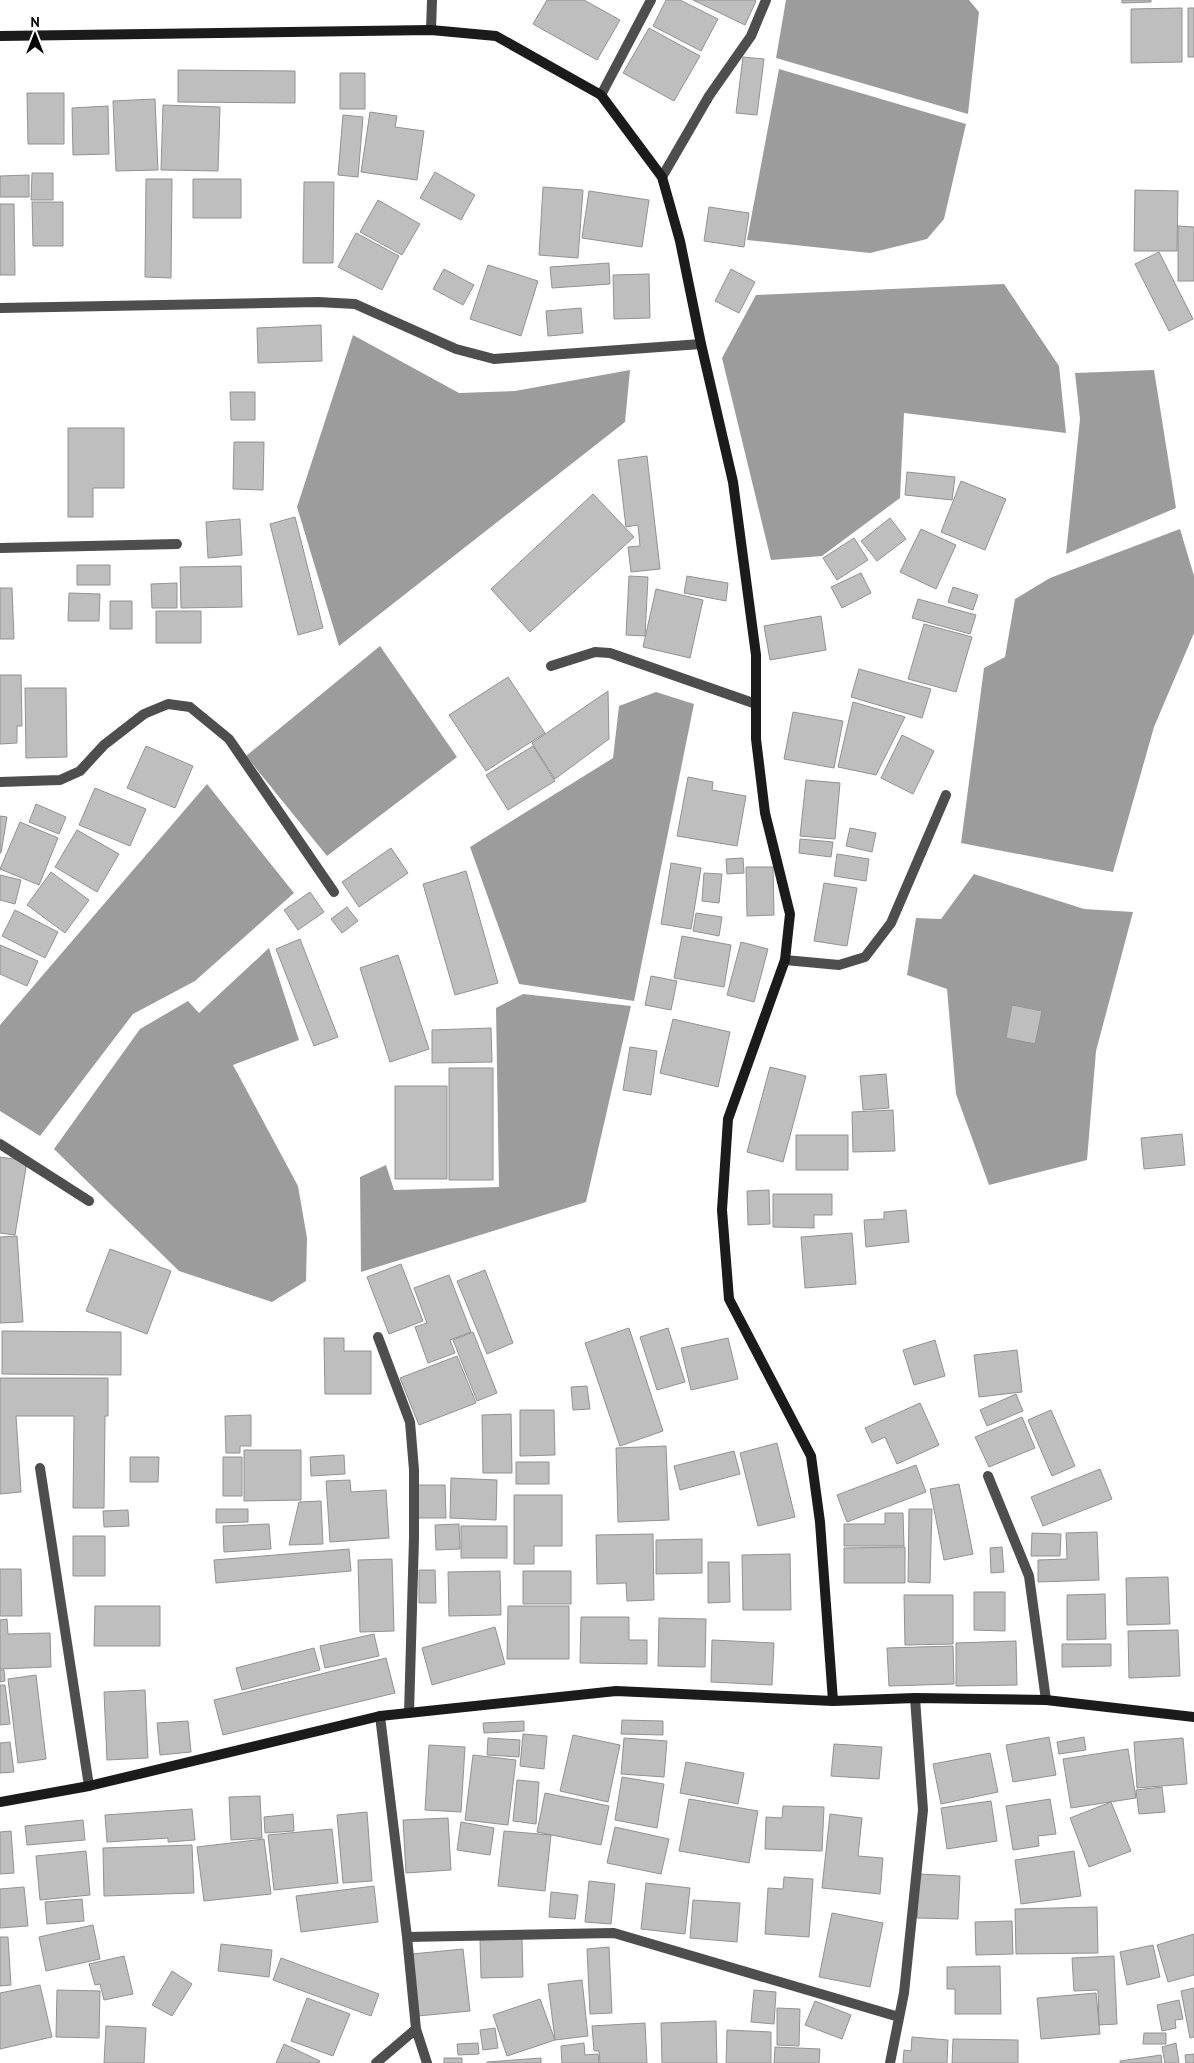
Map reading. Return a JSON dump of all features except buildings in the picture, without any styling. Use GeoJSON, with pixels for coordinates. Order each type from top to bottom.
{"type":"FeatureCollection","features":[{"type":"Feature","properties":{"kind":"street"},"geometry":{"type":"LineString","coordinates":[[431,30],[432,0]]}},
{"type":"Feature","properties":{"kind":"street"},"geometry":{"type":"LineString","coordinates":[[601,95],[652,0]]}},
{"type":"Feature","properties":{"kind":"street"},"geometry":{"type":"LineString","coordinates":[[662,177],[709,96],[751,36],[766,0]]}},
{"type":"Feature","properties":{"kind":"street"},"geometry":{"type":"LineString","coordinates":[[0,36],[431,30],[496,36],[601,95],[662,177],[680,241],[701,344],[733,482],[756,655],[756,739],[765,814],[790,914],[785,960],[728,1120],[722,1210],[729,1299],[811,1456],[820,1522],[833,1701]]}},
{"type":"Feature","properties":{"kind":"street"},"geometry":{"type":"LineString","coordinates":[[0,308],[318,302],[355,304],[456,349],[494,359],[701,344]]}},
{"type":"Feature","properties":{"kind":"street"},"geometry":{"type":"LineString","coordinates":[[0,548],[177,544]]}},
{"type":"Feature","properties":{"kind":"street"},"geometry":{"type":"LineString","coordinates":[[551,666],[595,652],[610,653],[756,704]]}},
{"type":"Feature","properties":{"kind":"street"},"geometry":{"type":"LineString","coordinates":[[0,782],[60,780],[80,771],[104,744],[144,714],[168,704],[190,707],[229,739],[334,892]]}},
{"type":"Feature","properties":{"kind":"street"},"geometry":{"type":"LineString","coordinates":[[785,960],[839,965],[865,957],[891,923],[946,795]]}},
{"type":"Feature","properties":{"kind":"street"},"geometry":{"type":"LineString","coordinates":[[0,1144],[89,1201]]}},
{"type":"Feature","properties":{"kind":"street"},"geometry":{"type":"LineString","coordinates":[[378,1337],[410,1422],[414,1470],[409,1713]]}},
{"type":"Feature","properties":{"kind":"street"},"geometry":{"type":"LineString","coordinates":[[40,1468],[89,1786]]}},
{"type":"Feature","properties":{"kind":"street"},"geometry":{"type":"LineString","coordinates":[[988,1476],[1029,1576],[1046,1700]]}},
{"type":"Feature","properties":{"kind":"street"},"geometry":{"type":"LineString","coordinates":[[0,1802],[89,1786],[380,1716],[616,1690],[833,1701],[915,1698],[1046,1700],[1194,1717]]}},
{"type":"Feature","properties":{"kind":"street"},"geometry":{"type":"LineString","coordinates":[[890,2063],[904,1993],[923,1810],[915,1698]]}},
{"type":"Feature","properties":{"kind":"street"},"geometry":{"type":"LineString","coordinates":[[380,1716],[407,1937],[416,2029],[427,2063]]}},
{"type":"Feature","properties":{"kind":"street"},"geometry":{"type":"LineString","coordinates":[[407,1937],[614,1934],[899,2017]]}},
{"type":"Feature","properties":{"kind":"street"},"geometry":{"type":"LineString","coordinates":[[376,2063],[416,2029]]}},
{"type":"Feature","properties":{"kind":"shaded area"},"geometry":{"type":"Polygon","coordinates":[[[786,0],[969,0],[979,12],[968,114],[776,58],[786,0]]]}},
{"type":"Feature","properties":{"kind":"shaded area"},"geometry":{"type":"Polygon","coordinates":[[[779,69],[966,124],[944,219],[927,239],[870,253],[747,240],[779,69]]]}},
{"type":"Feature","properties":{"kind":"shaded area"},"geometry":{"type":"Polygon","coordinates":[[[1004,284],[1059,366],[1066,433],[904,413],[900,498],[822,556],[771,560],[722,358],[756,295],[1004,284]]]}},
{"type":"Feature","properties":{"kind":"shaded area"},"geometry":{"type":"Polygon","coordinates":[[[353,335],[459,393],[515,391],[630,370],[625,422],[339,646],[297,507],[353,335]]]}},
{"type":"Feature","properties":{"kind":"shaded area"},"geometry":{"type":"Polygon","coordinates":[[[1154,370],[1176,508],[1066,554],[1080,419],[1075,373],[1154,370]]]}},
{"type":"Feature","properties":{"kind":"shaded area"},"geometry":{"type":"Polygon","coordinates":[[[1180,529],[1194,576],[1194,633],[1154,727],[1113,872],[961,843],[984,668],[1005,657],[1015,599],[1050,578],[1180,529]]]}},
{"type":"Feature","properties":{"kind":"shaded area"},"geometry":{"type":"Polygon","coordinates":[[[380,646],[457,757],[327,856],[246,756],[380,646]]]}},
{"type":"Feature","properties":{"kind":"shaded area"},"geometry":{"type":"Polygon","coordinates":[[[656,692],[694,704],[634,1001],[519,984],[470,847],[613,758],[619,706],[656,692]]]}},
{"type":"Feature","properties":{"kind":"shaded area"},"geometry":{"type":"Polygon","coordinates":[[[207,784],[294,893],[195,981],[133,1014],[40,1136],[0,1111],[0,1025],[207,784]]]}},
{"type":"Feature","properties":{"kind":"shaded area"},"geometry":{"type":"Polygon","coordinates":[[[974,874],[1084,909],[1133,912],[1096,1051],[1087,1160],[989,1185],[956,1094],[947,989],[907,975],[916,918],[941,919],[974,874]],[[1012,1005],[1006,1038],[1035,1043],[1042,1011],[1012,1005]]]}},
{"type":"Feature","properties":{"kind":"shaded area"},"geometry":{"type":"Polygon","coordinates":[[[269,948],[299,1040],[233,1065],[298,1186],[307,1238],[306,1281],[272,1302],[179,1271],[54,1149],[140,1029],[188,1001],[199,1013],[269,948]]]}},
{"type":"Feature","properties":{"kind":"shaded area"},"geometry":{"type":"Polygon","coordinates":[[[523,994],[631,1006],[586,1202],[361,1272],[360,1177],[386,1165],[394,1190],[499,1187],[496,1008],[523,994]]]}}]}
